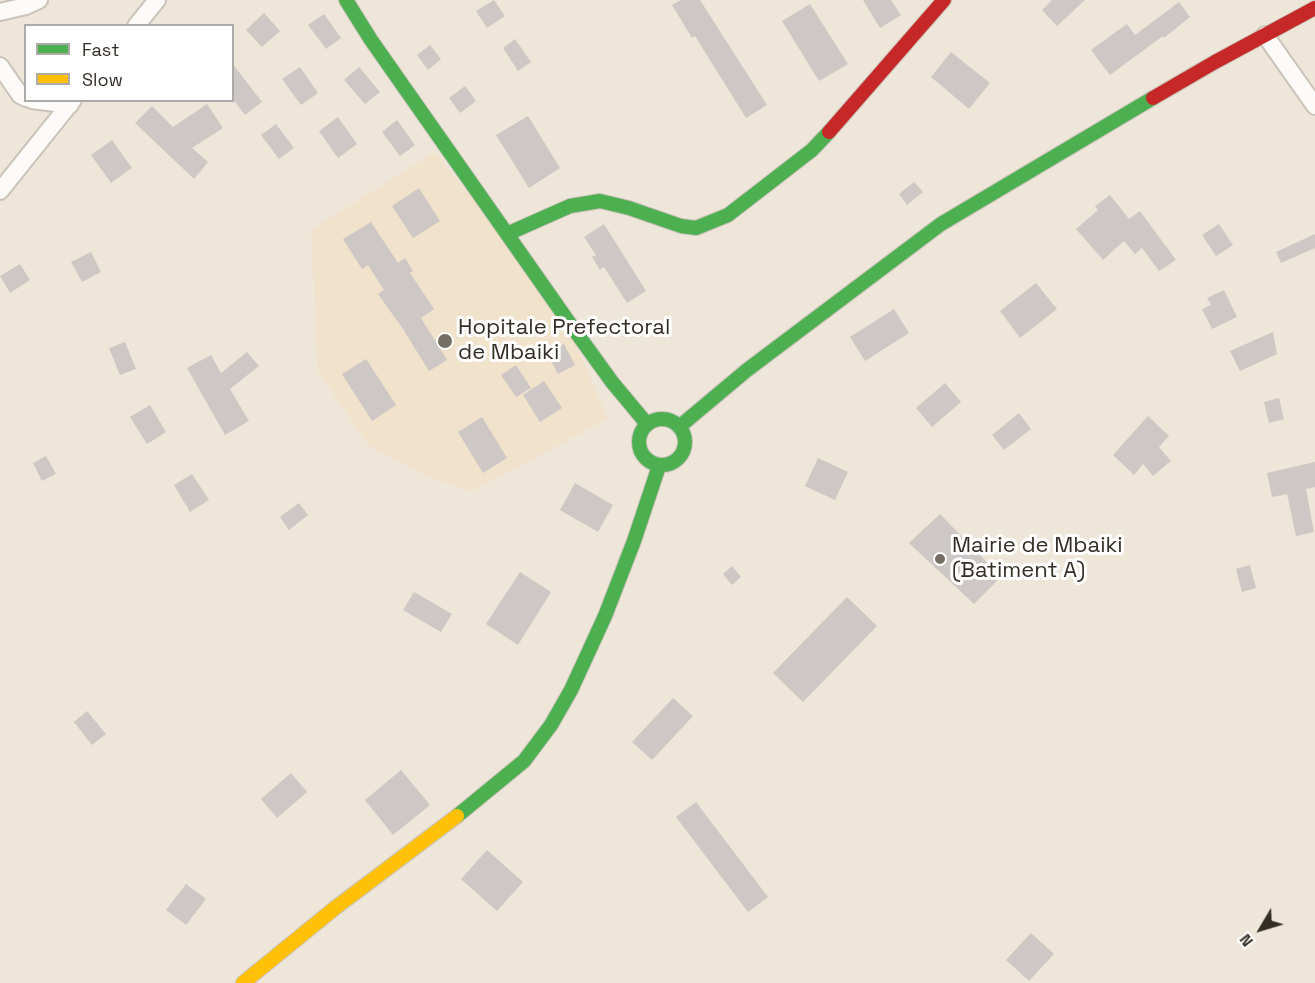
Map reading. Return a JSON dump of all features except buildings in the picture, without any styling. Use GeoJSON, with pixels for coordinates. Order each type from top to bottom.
{"type":"FeatureCollection","features":[{"type":"Feature","properties":{"kind":"main road"},"geometry":{"type":"LineString","coordinates":[[346,0],[612,382],[647,424]]}},
{"type":"Feature","properties":{"kind":"main road"},"geometry":{"type":"LineString","coordinates":[[507,234],[570,206],[600,201],[629,208],[681,226],[696,228],[728,215],[812,150],[869,88],[944,0]]}},
{"type":"Feature","properties":{"kind":"main road"},"geometry":{"type":"LineString","coordinates":[[679,427],[747,370],[941,224],[1215,62],[1315,8]]}},
{"type":"Feature","properties":{"kind":"main road"},"geometry":{"type":"LineString","coordinates":[[660,419],[674,422],[679,427],[686,441],[681,457],[675,462],[659,466],[651,464],[640,453],[639,437],[647,424],[660,419]]}},
{"type":"Feature","properties":{"kind":"main road"},"geometry":{"type":"LineString","coordinates":[[243,983],[335,908],[480,800],[524,761],[551,725],[571,690],[634,541],[659,466]]}},
{"type":"Feature","properties":{"kind":"street"},"geometry":{"type":"LineString","coordinates":[[0,12],[26,6],[39,0]]}},
{"type":"Feature","properties":{"kind":"street"},"geometry":{"type":"LineString","coordinates":[[138,24],[157,0]]}},
{"type":"Feature","properties":{"kind":"street"},"geometry":{"type":"LineString","coordinates":[[1265,35],[1315,106]]}},
{"type":"Feature","properties":{"kind":"street"},"geometry":{"type":"LineString","coordinates":[[0,66],[20,95],[24,97]]}},
{"type":"Feature","properties":{"kind":"street"},"geometry":{"type":"LineString","coordinates":[[0,191],[71,103]]}},
{"type":"Feature","properties":{"kind":"shaded area","name":"Hopitale Prefectoral de Mbaiki"},"geometry":{"type":"Polygon","coordinates":[[[435,152],[561,311],[608,419],[472,491],[429,477],[368,445],[318,371],[311,230],[435,152]]]}},
{"type":"Feature","properties":{"kind":"traffic: fast"},"geometry":{"type":"LineString","coordinates":[[346,0],[371,40],[568,321],[612,382],[647,424]]}},
{"type":"Feature","properties":{"kind":"traffic: fast"},"geometry":{"type":"LineString","coordinates":[[679,427],[747,370],[941,224],[1153,98]]}},
{"type":"Feature","properties":{"kind":"traffic: fast"},"geometry":{"type":"LineString","coordinates":[[507,234],[570,206],[600,201],[629,208],[681,226],[696,228],[728,215],[812,150],[829,132]]}},
{"type":"Feature","properties":{"kind":"traffic: fast"},"geometry":{"type":"LineString","coordinates":[[667,419],[679,425],[684,433],[685,442],[684,451],[679,459],[671,464],[657,465],[649,462],[642,455],[639,437],[642,429],[649,422],[667,419]]}},
{"type":"Feature","properties":{"kind":"traffic: fast"},"geometry":{"type":"LineString","coordinates":[[457,816],[524,761],[551,725],[571,690],[605,616],[634,541],[659,466]]}},
{"type":"Feature","properties":{"kind":"traffic: slow"},"geometry":{"type":"LineString","coordinates":[[243,983],[335,908],[457,816]]}},
{"type":"Feature","properties":{"kind":"traffic: jam"},"geometry":{"type":"LineString","coordinates":[[829,132],[944,0]]}},
{"type":"Feature","properties":{"kind":"traffic: jam"},"geometry":{"type":"LineString","coordinates":[[1153,98],[1315,8]]}},
{"type":"Feature","properties":{"kind":"place","name":"Hopitale Prefectoral de Mbaiki"},"geometry":{"type":"Point","coordinates":[445,341]}},
{"type":"Feature","properties":{"kind":"place","name":"Mairie de Mbaiki (Batiment A)"},"geometry":{"type":"Point","coordinates":[940,559]}}]}
